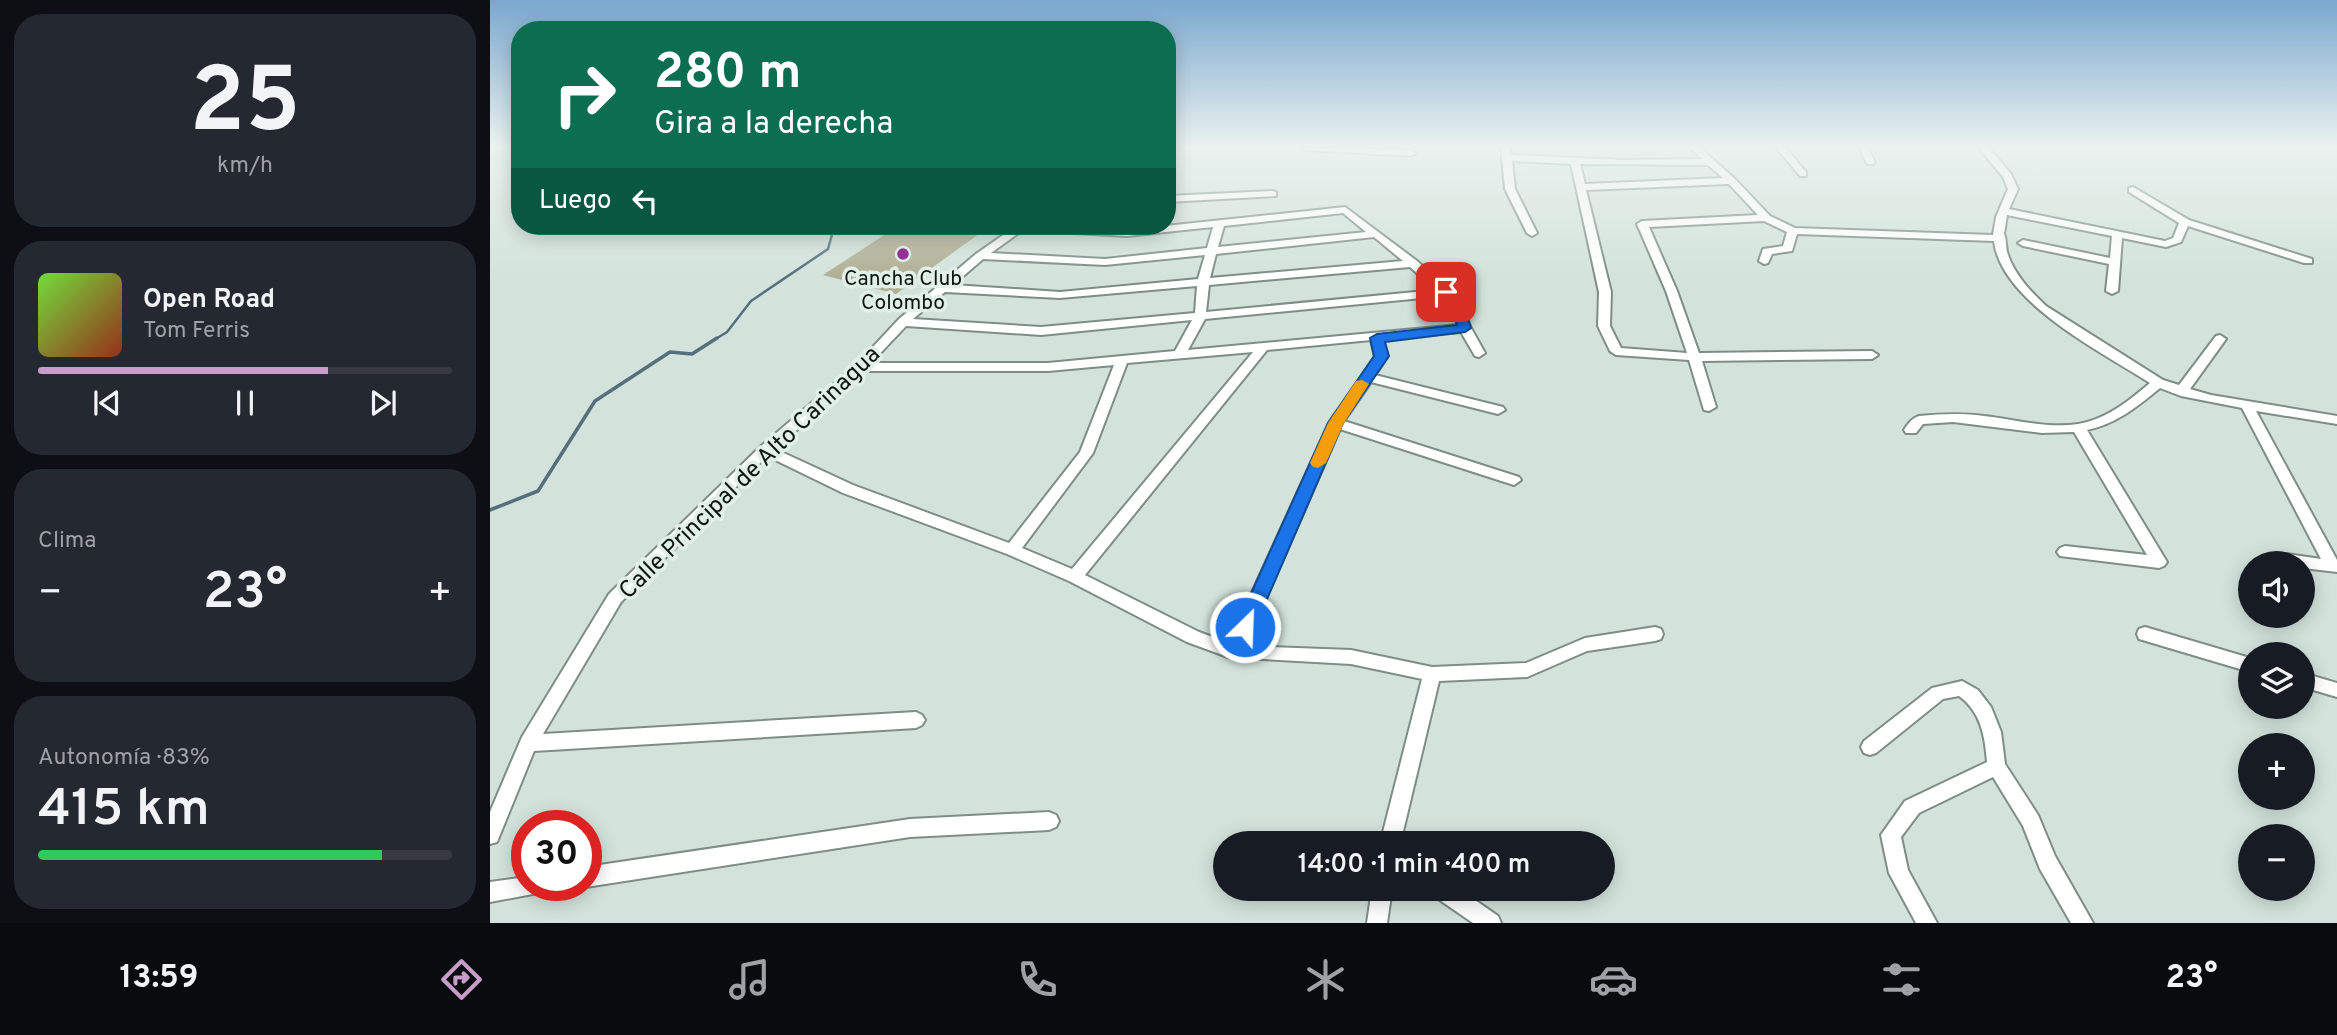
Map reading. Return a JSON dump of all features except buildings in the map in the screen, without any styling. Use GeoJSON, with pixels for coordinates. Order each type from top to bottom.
{"type":"FeatureCollection","features":[{"type":"Feature","properties":{"kind":"street"},"geometry":{"type":"LineString","coordinates":[[1511,190],[1532,233]]}},
{"type":"Feature","properties":{"kind":"street"},"geometry":{"type":"LineString","coordinates":[[1580,190],[1605,292],[1604,326],[1616,351],[1695,357],[1872,355]]}},
{"type":"Feature","properties":{"kind":"street"},"geometry":{"type":"LineString","coordinates":[[1740,190],[1766,218],[1793,231],[2001,238]]}},
{"type":"Feature","properties":{"kind":"street"},"geometry":{"type":"LineString","coordinates":[[2013,190],[2000,223],[2003,256],[2025,293],[2063,322],[2158,383],[2247,406],[2337,421]]}},
{"type":"Feature","properties":{"kind":"street"},"geometry":{"type":"LineString","coordinates":[[2133,190],[2185,222],[2308,261]]}},
{"type":"Feature","properties":{"kind":"street"},"geometry":{"type":"LineString","coordinates":[[1176,199],[1272,194]]}},
{"type":"Feature","properties":{"kind":"street"},"geometry":{"type":"LineString","coordinates":[[1176,228],[1345,210],[1413,263],[1454,300],[1479,353]]}},
{"type":"Feature","properties":{"kind":"street"},"geometry":{"type":"LineString","coordinates":[[2004,211],[2166,244],[2177,240],[2185,222]]}},
{"type":"Feature","properties":{"kind":"street"},"geometry":{"type":"LineString","coordinates":[[1710,407],[1663,267],[1642,224],[1766,218]]}},
{"type":"Feature","properties":{"kind":"street"},"geometry":{"type":"LineString","coordinates":[[1180,353],[1200,317],[1203,283],[1219,223]]}},
{"type":"Feature","properties":{"kind":"street"},"geometry":{"type":"LineString","coordinates":[[1764,261],[1768,251],[1788,249],[1793,231]]}},
{"type":"Feature","properties":{"kind":"street"},"geometry":{"type":"LineString","coordinates":[[981,256],[1105,262],[1376,234]]}},
{"type":"Feature","properties":{"kind":"street","name":"Calle Principal de Alto Carinagua"},"geometry":{"type":"LineString","coordinates":[[490,835],[528,743],[615,598],[765,450],[861,367],[903,322],[1009,235]]}},
{"type":"Feature","properties":{"kind":"street"},"geometry":{"type":"LineString","coordinates":[[2112,291],[2117,235]]}},
{"type":"Feature","properties":{"kind":"street"},"geometry":{"type":"LineString","coordinates":[[2023,243],[2115,262]]}},
{"type":"Feature","properties":{"kind":"street"},"geometry":{"type":"LineString","coordinates":[[942,288],[1060,295],[1413,263]]}},
{"type":"Feature","properties":{"kind":"street"},"geometry":{"type":"LineString","coordinates":[[903,322],[1041,331],[1446,292]]}},
{"type":"Feature","properties":{"kind":"street"},"geometry":{"type":"LineString","coordinates":[[861,367],[1048,367],[1465,328]]}},
{"type":"Feature","properties":{"kind":"street"},"geometry":{"type":"LineString","coordinates":[[1234,652],[1336,423],[1381,356],[1377,338]]}},
{"type":"Feature","properties":{"kind":"street"},"geometry":{"type":"LineString","coordinates":[[2181,391],[2220,339]]}},
{"type":"Feature","properties":{"kind":"street"},"geometry":{"type":"LineString","coordinates":[[1075,577],[1263,346]]}},
{"type":"Feature","properties":{"kind":"street"},"geometry":{"type":"LineString","coordinates":[[1012,550],[1086,453],[1122,360]]}},
{"type":"Feature","properties":{"kind":"street"},"geometry":{"type":"LineString","coordinates":[[1368,377],[1498,410]]}},
{"type":"Feature","properties":{"kind":"street"},"geometry":{"type":"LineString","coordinates":[[1911,430],[1919,420],[1946,415],[2064,431],[2114,419],[2138,404],[2158,383]]}},
{"type":"Feature","properties":{"kind":"street"},"geometry":{"type":"LineString","coordinates":[[2247,406],[2333,567],[2315,564]]}},
{"type":"Feature","properties":{"kind":"street"},"geometry":{"type":"LineString","coordinates":[[1336,423],[1514,480]]}},
{"type":"Feature","properties":{"kind":"street"},"geometry":{"type":"LineString","coordinates":[[2065,552],[2159,562],[2078,428]]}},
{"type":"Feature","properties":{"kind":"street"},"geometry":{"type":"LineString","coordinates":[[765,450],[848,489],[1012,550],[1075,577],[1193,637],[1234,652],[1351,657],[1432,674],[1527,670],[1585,645],[1655,634]]}},
{"type":"Feature","properties":{"kind":"street"},"geometry":{"type":"LineString","coordinates":[[2146,634],[2238,661]]}},
{"type":"Feature","properties":{"kind":"street"},"geometry":{"type":"LineString","coordinates":[[1393,831],[1432,674]]}},
{"type":"Feature","properties":{"kind":"street"},"geometry":{"type":"LineString","coordinates":[[2315,684],[2337,690]]}},
{"type":"Feature","properties":{"kind":"street"},"geometry":{"type":"LineString","coordinates":[[1870,747],[1938,693],[1962,688],[1974,696],[1985,710],[1995,739],[1996,766],[2031,821],[2047,862],[2083,923]]}},
{"type":"Feature","properties":{"kind":"street"},"geometry":{"type":"LineString","coordinates":[[528,743],[916,720]]}},
{"type":"Feature","properties":{"kind":"street"},"geometry":{"type":"LineString","coordinates":[[1927,923],[1899,873],[1891,835],[1912,807],[1996,766]]}},
{"type":"Feature","properties":{"kind":"street"},"geometry":{"type":"LineString","coordinates":[[602,875],[911,828],[1049,821]]}},
{"type":"Feature","properties":{"kind":"street"},"geometry":{"type":"LineString","coordinates":[[490,892],[511,889]]}},
{"type":"Feature","properties":{"kind":"street"},"geometry":{"type":"LineString","coordinates":[[1377,923],[1380,901]]}},
{"type":"Feature","properties":{"kind":"street"},"geometry":{"type":"LineString","coordinates":[[1459,901],[1491,923]]}},
{"type":"Feature","properties":{"kind":"shaded area","name":"Cancha Club Colombo"},"geometry":{"type":"Polygon","coordinates":[[[884,235],[977,235],[896,294],[823,275],[884,235]]]}},
{"type":"Feature","properties":{"kind":"waterway"},"geometry":{"type":"LineString","coordinates":[[714,340],[727,332],[751,301],[828,249],[832,235]]}},
{"type":"Feature","properties":{"kind":"waterway"},"geometry":{"type":"LineString","coordinates":[[490,510],[538,491],[595,401],[670,352],[692,354],[717,338]]}},
{"type":"Feature","properties":{"kind":"slow traffic"},"geometry":{"type":"LineString","coordinates":[[1318,463],[1336,423],[1362,384]]}},
{"type":"Feature","properties":{"kind":"place","name":"Cancha Club Colombo"},"geometry":{"type":"Point","coordinates":[903,254]}},
{"type":"Feature","properties":{"kind":"route"},"geometry":{"type":"LineString","coordinates":[[1245,627],[1336,423],[1381,356],[1377,338],[1465,328],[1454,300],[1446,292]]}}]}
